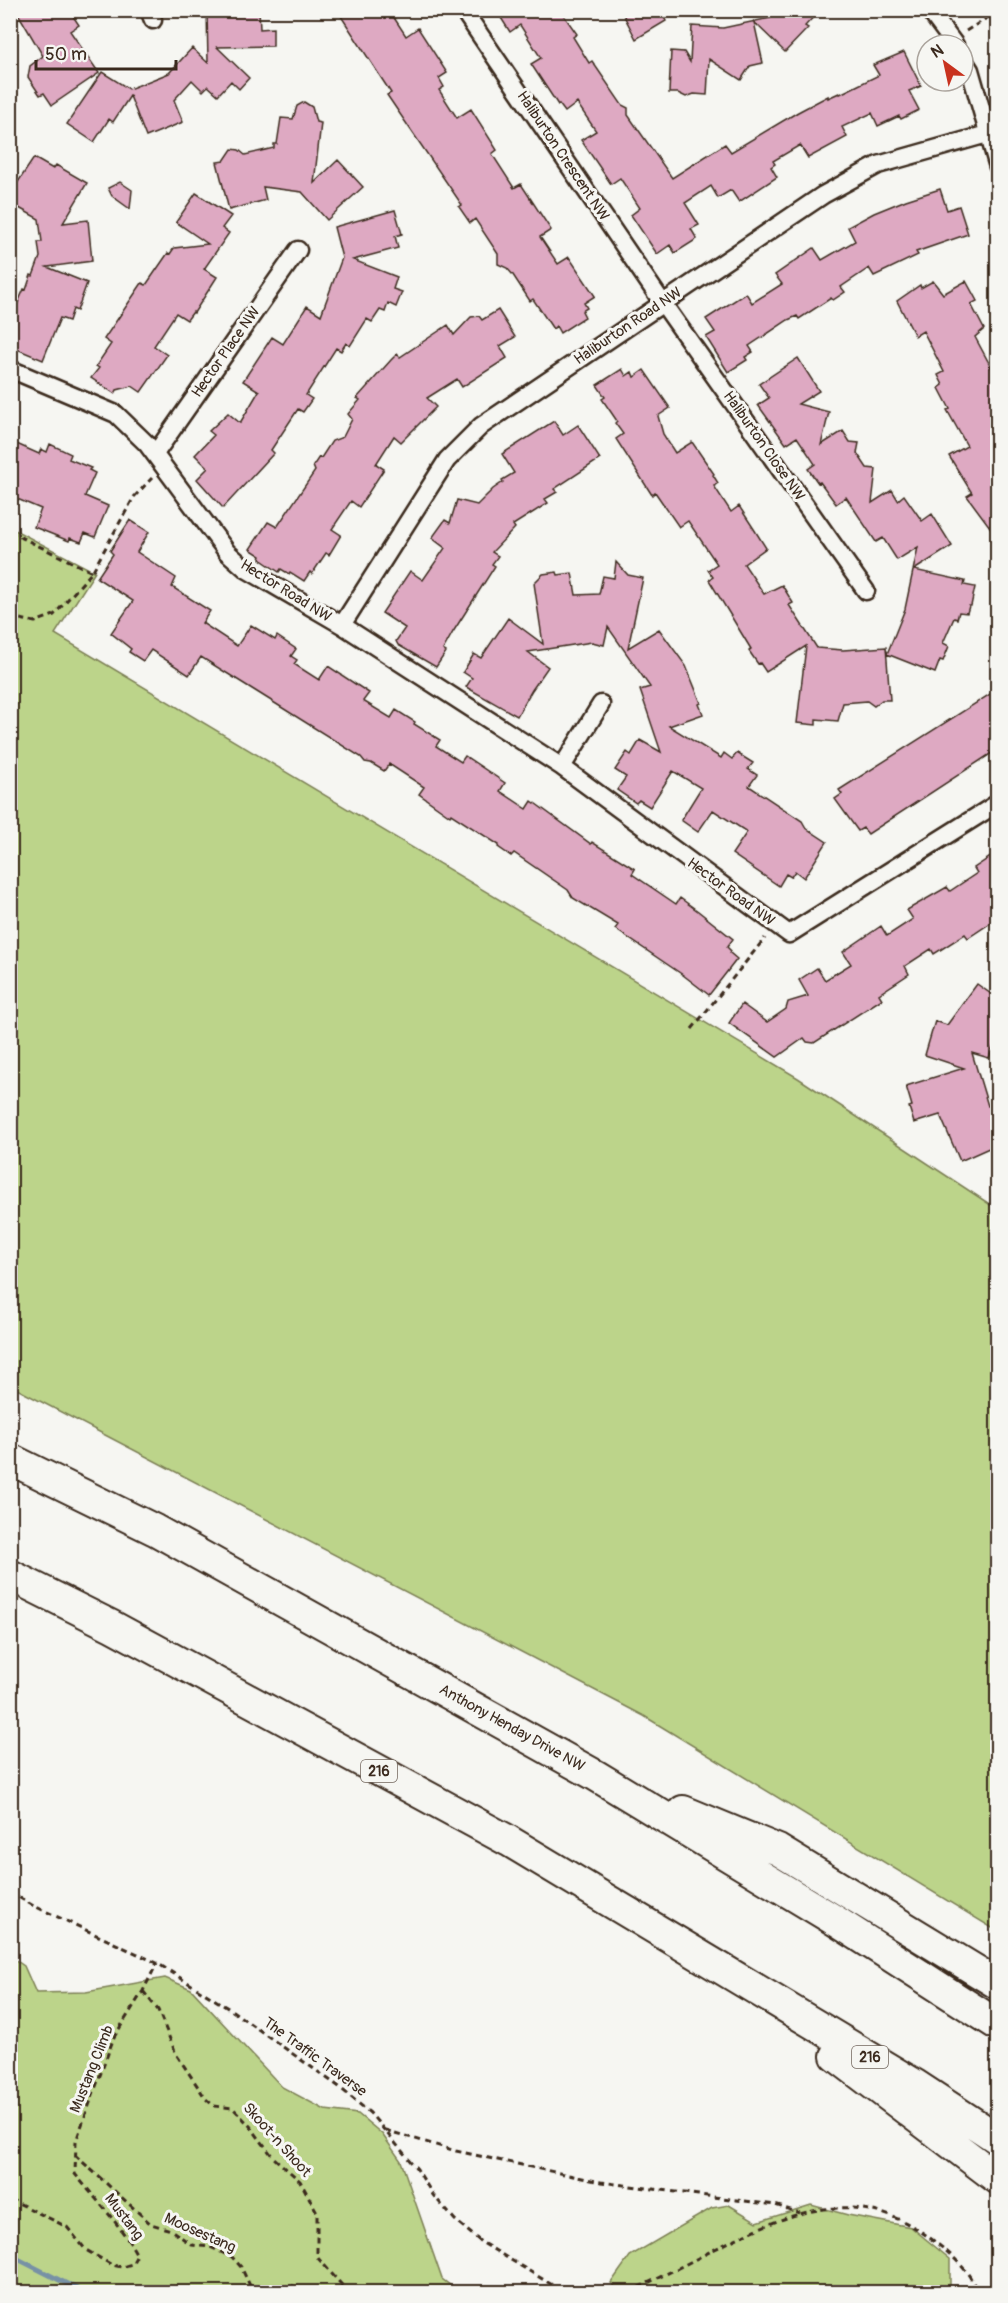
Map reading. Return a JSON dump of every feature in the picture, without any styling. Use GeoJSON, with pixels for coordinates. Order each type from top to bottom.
{"type":"FeatureCollection","features":[{"type":"Feature","properties":{"kind":"highway","name":"Anthony Henday Drive NW"},"geometry":{"type":"LineString","coordinates":[[10,1459],[155,1530],[595,1774],[836,1921],[998,2025]]}},
{"type":"Feature","properties":{"kind":"highway","name":"216"},"geometry":{"type":"LineString","coordinates":[[10,1575],[112,1626],[509,1841],[914,2084],[998,2139]]}},
{"type":"Feature","properties":{"kind":"highway"},"geometry":{"type":"LineString","coordinates":[[595,1774],[778,1850],[998,1984]]}},
{"type":"Feature","properties":{"kind":"highway"},"geometry":{"type":"LineString","coordinates":[[740,1980],[931,2130],[998,2179]]}},
{"type":"Feature","properties":{"kind":"street","name":"Haliburton Crescent NW"},"geometry":{"type":"LineString","coordinates":[[463,10],[662,302]]}},
{"type":"Feature","properties":{"kind":"street"},"geometry":{"type":"LineString","coordinates":[[929,10],[946,33]]}},
{"type":"Feature","properties":{"kind":"street"},"geometry":{"type":"LineString","coordinates":[[975,83],[993,132],[998,167]]}},
{"type":"Feature","properties":{"kind":"street","name":"Haliburton Road NW"},"geometry":{"type":"LineString","coordinates":[[342,625],[447,460],[481,426],[823,195],[878,165],[993,132]]}},
{"type":"Feature","properties":{"kind":"street","name":"Hector Place NW"},"geometry":{"type":"LineString","coordinates":[[159,460],[297,250]]}},
{"type":"Feature","properties":{"kind":"street","name":"Haliburton Close NW"},"geometry":{"type":"LineString","coordinates":[[662,302],[866,591]]}},
{"type":"Feature","properties":{"kind":"street","name":"Hector Road NW"},"geometry":{"type":"LineString","coordinates":[[10,369],[116,414],[159,460],[227,552],[246,569],[342,625],[562,767],[789,934],[998,803]]}},
{"type":"Feature","properties":{"kind":"street"},"geometry":{"type":"LineString","coordinates":[[562,767],[601,704]]}},
{"type":"Feature","properties":{"kind":"path"},"geometry":{"type":"LineString","coordinates":[[967,33],[998,11]]}},
{"type":"Feature","properties":{"kind":"path"},"geometry":{"type":"LineString","coordinates":[[10,617],[35,622],[54,615],[92,572],[134,496],[159,460]]}},
{"type":"Feature","properties":{"kind":"path"},"geometry":{"type":"LineString","coordinates":[[10,532],[92,572]]}},
{"type":"Feature","properties":{"kind":"path"},"geometry":{"type":"LineString","coordinates":[[692,1029],[776,925]]}},
{"type":"Feature","properties":{"kind":"path","name":"The Traffic Traverse"},"geometry":{"type":"LineString","coordinates":[[10,1892],[32,1905],[157,1963],[231,2010],[338,2086],[370,2113],[417,2169],[433,2195],[455,2220],[481,2242],[564,2292]]}},
{"type":"Feature","properties":{"kind":"path","name":"Mustang Climb"},"geometry":{"type":"LineString","coordinates":[[75,2155],[76,2141],[114,2037],[143,1991],[157,1963]]}},
{"type":"Feature","properties":{"kind":"path","name":"Skoot-n Shoot"},"geometry":{"type":"LineString","coordinates":[[143,1991],[158,2010],[176,2054],[206,2099],[214,2106],[233,2108],[273,2157],[300,2181],[317,2212],[317,2257],[348,2292]]}},
{"type":"Feature","properties":{"kind":"path"},"geometry":{"type":"LineString","coordinates":[[383,2129],[456,2151],[601,2182],[775,2205],[800,2212]]}},
{"type":"Feature","properties":{"kind":"path","name":"Mustang"},"geometry":{"type":"LineString","coordinates":[[10,2199],[67,2227],[86,2250],[112,2265],[122,2267],[132,2264],[137,2255],[132,2246],[119,2226],[75,2174],[75,2155]]}},
{"type":"Feature","properties":{"kind":"path","name":"Moosestang"},"geometry":{"type":"LineString","coordinates":[[75,2155],[151,2224],[171,2230],[192,2245],[210,2247],[232,2257],[241,2267],[253,2292]]}},
{"type":"Feature","properties":{"kind":"path"},"geometry":{"type":"LineString","coordinates":[[629,2292],[758,2228],[800,2212],[827,2208],[871,2210],[895,2217],[919,2230],[953,2256],[977,2292]]}},
{"type":"Feature","properties":{"kind":"path"},"geometry":{"type":"LineString","coordinates":[[272,2292],[290,2285],[310,2292]]}},
{"type":"Feature","properties":{"kind":"green space"},"geometry":{"type":"Polygon","coordinates":[[[11,528],[95,572],[55,634],[798,1078],[997,1209],[997,1931],[644,1716],[11,1386],[11,528]]]}},
{"type":"Feature","properties":{"kind":"green space"},"geometry":{"type":"Polygon","coordinates":[[[11,1957],[24,1966],[36,1993],[86,1992],[165,1978],[191,1989],[282,2087],[325,2110],[358,2114],[382,2134],[401,2161],[442,2279],[459,2292],[11,2292],[11,1957]]]}},
{"type":"Feature","properties":{"kind":"green space"},"geometry":{"type":"Polygon","coordinates":[[[729,2205],[757,2222],[811,2205],[848,2215],[911,2227],[950,2259],[950,2287],[945,2292],[619,2292],[611,2283],[630,2256],[712,2208],[729,2205]]]}},
{"type":"Feature","properties":{"kind":"building"},"geometry":{"type":"Polygon","coordinates":[[[16,10],[69,10],[79,25],[70,31],[99,73],[52,105],[44,93],[40,95],[28,77],[30,66],[43,56],[16,10]]]}},
{"type":"Feature","properties":{"kind":"building"},"geometry":{"type":"Polygon","coordinates":[[[207,10],[259,10],[260,29],[273,28],[273,46],[217,47],[249,78],[239,89],[231,81],[218,95],[208,86],[203,91],[192,80],[174,100],[183,122],[146,137],[130,96],[113,122],[109,119],[94,142],[67,124],[102,72],[129,89],[169,73],[192,48],[208,63],[207,10]]]}},
{"type":"Feature","properties":{"kind":"building"},"geometry":{"type":"Polygon","coordinates":[[[337,10],[389,10],[406,36],[418,28],[447,73],[439,78],[444,87],[439,90],[457,118],[471,109],[497,150],[492,154],[514,188],[521,184],[551,230],[540,237],[558,264],[569,257],[595,296],[584,303],[587,308],[582,311],[585,317],[560,333],[556,326],[553,329],[533,299],[530,301],[513,275],[507,268],[498,264],[498,254],[475,219],[470,223],[459,207],[462,205],[387,95],[391,93],[337,10]]]}},
{"type":"Feature","properties":{"kind":"building"},"geometry":{"type":"Polygon","coordinates":[[[496,10],[560,10],[577,34],[573,37],[589,63],[592,61],[622,105],[628,108],[628,115],[672,178],[725,144],[731,152],[828,96],[828,98],[840,94],[879,75],[873,65],[904,52],[915,74],[915,88],[909,91],[919,110],[901,119],[899,116],[878,126],[872,113],[842,127],[847,137],[808,158],[800,145],[773,161],[775,164],[771,167],[777,177],[739,202],[731,190],[718,198],[711,186],[685,203],[699,225],[691,229],[697,239],[675,253],[670,245],[657,254],[631,215],[640,208],[620,178],[611,184],[581,140],[596,131],[577,103],[565,112],[558,105],[531,64],[541,58],[520,25],[510,32],[496,10]]]}},
{"type":"Feature","properties":{"kind":"building"},"geometry":{"type":"Polygon","coordinates":[[[621,10],[660,10],[666,21],[636,39],[621,10]]]}},
{"type":"Feature","properties":{"kind":"building"},"geometry":{"type":"Polygon","coordinates":[[[762,10],[820,10],[805,26],[808,28],[785,52],[754,22],[763,63],[750,66],[741,80],[709,59],[707,95],[694,94],[686,97],[678,93],[669,93],[671,51],[684,52],[690,62],[692,26],[723,28],[770,18],[762,10]]]}},
{"type":"Feature","properties":{"kind":"building"},"geometry":{"type":"Polygon","coordinates":[[[304,102],[312,107],[316,122],[321,123],[314,183],[338,160],[363,187],[327,220],[302,192],[263,187],[266,200],[229,210],[217,162],[224,161],[232,149],[239,150],[245,155],[274,148],[274,144],[277,144],[281,118],[293,119],[297,106],[304,102]]]}},
{"type":"Feature","properties":{"kind":"building"},"geometry":{"type":"Polygon","coordinates":[[[34,158],[53,169],[56,165],[87,183],[63,223],[88,220],[92,261],[47,267],[87,283],[77,311],[73,309],[69,321],[60,318],[43,360],[12,347],[10,341],[10,305],[16,307],[24,289],[26,290],[40,257],[38,242],[42,242],[39,219],[10,203],[10,194],[34,158]]]}},
{"type":"Feature","properties":{"kind":"building"},"geometry":{"type":"Polygon","coordinates":[[[120,182],[132,190],[130,209],[112,196],[108,188],[120,182]]]}},
{"type":"Feature","properties":{"kind":"building"},"geometry":{"type":"Polygon","coordinates":[[[940,189],[947,210],[959,206],[968,234],[916,252],[918,255],[874,276],[869,268],[841,287],[845,292],[833,300],[831,298],[799,319],[797,316],[788,320],[749,346],[753,352],[745,357],[747,360],[728,372],[706,337],[715,332],[706,319],[746,293],[752,303],[782,284],[775,275],[814,248],[822,260],[855,241],[848,227],[874,213],[940,189]]]}},
{"type":"Feature","properties":{"kind":"building"},"geometry":{"type":"Polygon","coordinates":[[[196,193],[231,216],[222,228],[229,233],[204,269],[217,277],[194,313],[187,320],[176,313],[154,346],[167,355],[141,392],[132,386],[117,390],[115,394],[91,378],[99,368],[96,366],[111,344],[104,339],[142,283],[146,285],[168,253],[170,254],[174,248],[208,244],[176,222],[196,193]]]}},
{"type":"Feature","properties":{"kind":"building"},"geometry":{"type":"Polygon","coordinates":[[[395,210],[402,234],[395,236],[398,248],[353,260],[397,277],[393,289],[402,292],[396,307],[388,303],[385,312],[380,310],[372,322],[367,319],[350,346],[346,343],[341,351],[336,348],[306,395],[312,399],[303,412],[298,409],[271,450],[274,453],[223,508],[197,479],[208,468],[195,455],[214,435],[209,431],[228,413],[240,423],[259,391],[243,381],[272,337],[283,344],[307,306],[321,315],[342,258],[334,227],[395,210]]]}},
{"type":"Feature","properties":{"kind":"building"},"geometry":{"type":"Polygon","coordinates":[[[933,281],[943,294],[966,281],[977,301],[971,304],[984,329],[975,337],[997,378],[998,538],[967,496],[972,493],[949,456],[967,446],[947,410],[950,409],[939,388],[943,385],[938,375],[944,372],[923,331],[915,336],[897,301],[920,285],[921,288],[933,281]]]}},
{"type":"Feature","properties":{"kind":"building"},"geometry":{"type":"Polygon","coordinates":[[[498,310],[515,337],[500,346],[507,358],[462,387],[457,379],[427,398],[436,407],[401,442],[394,436],[376,464],[384,469],[359,507],[351,501],[332,529],[341,535],[329,555],[326,553],[312,574],[310,572],[304,581],[290,572],[289,574],[281,569],[279,572],[260,559],[261,556],[250,549],[268,522],[277,527],[315,471],[313,466],[319,457],[321,458],[332,441],[343,437],[352,419],[348,414],[360,400],[357,398],[391,360],[397,354],[400,357],[448,325],[454,335],[471,317],[479,316],[482,320],[498,310]]]}},
{"type":"Feature","properties":{"kind":"building"},"geometry":{"type":"Polygon","coordinates":[[[798,358],[819,391],[798,404],[829,412],[821,445],[843,431],[850,442],[859,443],[857,453],[867,468],[876,469],[872,503],[892,490],[898,500],[904,495],[922,521],[932,514],[952,546],[914,570],[965,581],[964,585],[975,587],[967,613],[959,612],[957,619],[954,618],[943,643],[949,646],[935,673],[887,654],[905,609],[918,547],[897,560],[883,538],[876,542],[846,497],[836,504],[820,482],[818,483],[808,469],[815,464],[797,437],[786,444],[758,405],[769,398],[759,384],[798,358]]]}},
{"type":"Feature","properties":{"kind":"building"},"geometry":{"type":"Polygon","coordinates":[[[622,369],[626,376],[632,372],[634,377],[644,370],[670,408],[658,416],[663,434],[675,453],[692,442],[714,474],[718,483],[714,486],[731,512],[739,506],[766,548],[744,564],[764,594],[782,585],[793,603],[789,605],[817,648],[843,650],[886,647],[890,700],[882,700],[874,706],[867,701],[843,703],[838,721],[816,719],[816,725],[797,723],[806,646],[766,672],[749,651],[751,649],[709,580],[713,577],[708,570],[717,564],[688,521],[679,527],[655,492],[652,495],[616,439],[623,434],[602,399],[605,397],[597,385],[622,369]]]}},
{"type":"Feature","properties":{"kind":"building"},"geometry":{"type":"Polygon","coordinates":[[[554,421],[563,435],[578,425],[600,459],[554,489],[557,492],[545,499],[548,503],[513,525],[515,528],[492,552],[498,556],[492,564],[495,566],[453,632],[443,650],[446,652],[436,667],[398,645],[396,641],[405,628],[382,613],[410,571],[423,580],[445,548],[432,538],[445,520],[450,523],[457,500],[477,505],[503,482],[502,480],[514,473],[502,454],[554,421]]]}},
{"type":"Feature","properties":{"kind":"building"},"geometry":{"type":"Polygon","coordinates":[[[10,441],[39,454],[41,449],[47,452],[50,444],[71,454],[69,459],[91,468],[89,470],[95,473],[85,496],[108,506],[95,537],[85,533],[81,542],[70,538],[69,541],[34,527],[41,509],[10,496],[10,441]]]}},
{"type":"Feature","properties":{"kind":"building"},"geometry":{"type":"Polygon","coordinates":[[[130,520],[149,532],[137,552],[176,578],[172,587],[210,611],[202,623],[237,646],[251,625],[275,640],[277,636],[296,649],[291,656],[297,660],[294,664],[319,680],[328,666],[369,693],[363,701],[391,718],[396,710],[440,740],[436,746],[461,762],[465,756],[505,783],[500,791],[527,809],[532,801],[591,844],[592,842],[635,869],[632,874],[676,904],[680,898],[733,939],[727,947],[737,959],[709,995],[615,929],[618,925],[573,898],[568,890],[514,853],[511,856],[498,847],[499,845],[451,814],[450,816],[419,794],[424,787],[389,764],[384,771],[365,762],[361,757],[201,657],[189,675],[151,650],[143,661],[129,652],[131,649],[111,633],[133,601],[97,578],[113,554],[110,551],[130,520]]]}},
{"type":"Feature","properties":{"kind":"building"},"geometry":{"type":"Polygon","coordinates":[[[616,562],[628,575],[643,578],[628,648],[659,629],[686,666],[701,703],[699,704],[703,714],[669,726],[721,758],[724,753],[732,759],[737,753],[753,763],[748,769],[757,775],[749,786],[802,821],[806,828],[827,842],[804,878],[795,871],[791,877],[786,874],[779,886],[732,854],[747,832],[713,810],[698,832],[681,820],[701,788],[673,771],[650,807],[639,800],[636,803],[617,790],[626,777],[615,770],[627,752],[631,755],[640,740],[661,752],[640,690],[650,687],[608,627],[604,645],[592,642],[528,652],[548,667],[517,716],[466,687],[472,678],[463,672],[474,654],[481,658],[508,618],[543,644],[534,583],[543,574],[572,573],[576,595],[599,594],[603,576],[614,578],[616,562]]]}},
{"type":"Feature","properties":{"kind":"building"},"geometry":{"type":"Polygon","coordinates":[[[998,689],[998,749],[868,834],[863,828],[858,831],[835,799],[842,794],[839,790],[998,689]]]}},
{"type":"Feature","properties":{"kind":"building"},"geometry":{"type":"Polygon","coordinates":[[[998,852],[998,918],[968,938],[965,934],[934,954],[931,949],[905,966],[909,974],[879,994],[882,999],[814,1043],[807,1042],[804,1038],[777,1057],[729,1023],[742,1004],[767,1022],[786,1009],[788,1002],[808,996],[799,980],[817,968],[825,980],[851,964],[843,952],[881,926],[887,936],[913,919],[907,910],[947,887],[950,891],[977,873],[974,868],[998,852]]]}},
{"type":"Feature","properties":{"kind":"building"},"geometry":{"type":"Polygon","coordinates":[[[977,984],[998,999],[998,1034],[989,1058],[972,1053],[988,1106],[998,1102],[998,1144],[960,1161],[940,1115],[914,1123],[906,1086],[964,1068],[925,1055],[935,1021],[947,1025],[977,984]]]}},
{"type":"Feature","properties":{"kind":"waterway"},"geometry":{"type":"LineString","coordinates":[[10,2255],[83,2292]]}}]}
